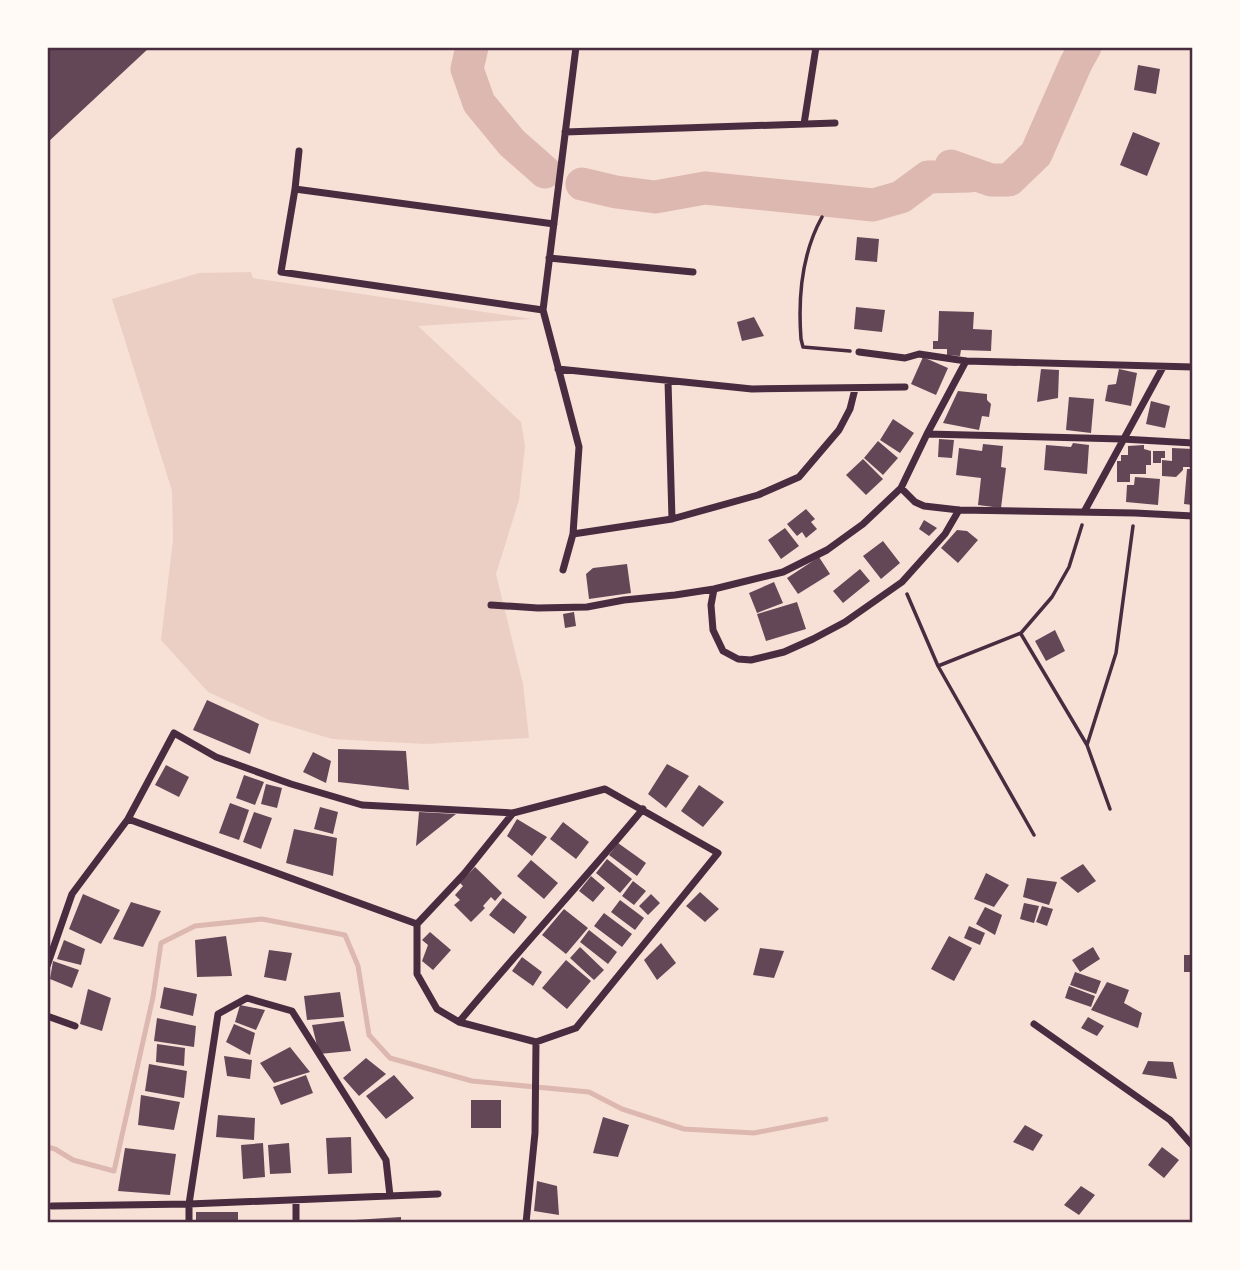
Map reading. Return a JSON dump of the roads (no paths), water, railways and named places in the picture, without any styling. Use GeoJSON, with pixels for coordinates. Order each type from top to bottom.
{"type":"FeatureCollection","features":[{"type":"Feature","properties":{"kind":"street"},"geometry":{"type":"LineString","coordinates":[[563,570],[573,534],[579,447],[543,310],[576,47]]}},
{"type":"Feature","properties":{"kind":"street"},"geometry":{"type":"LineString","coordinates":[[804,124],[816,47]]}},
{"type":"Feature","properties":{"kind":"street"},"geometry":{"type":"LineString","coordinates":[[565,132],[835,123]]}},
{"type":"Feature","properties":{"kind":"street"},"geometry":{"type":"LineString","coordinates":[[299,150],[281,272],[543,310]]}},
{"type":"Feature","properties":{"kind":"street"},"geometry":{"type":"LineString","coordinates":[[295,189],[554,224]]}},
{"type":"Feature","properties":{"kind":"street"},"geometry":{"type":"LineString","coordinates":[[549,258],[693,272]]}},
{"type":"Feature","properties":{"kind":"street"},"geometry":{"type":"LineString","coordinates":[[859,352],[905,358],[919,354],[966,361],[1193,367]]}},
{"type":"Feature","properties":{"kind":"street"},"geometry":{"type":"LineString","coordinates":[[491,605],[587,607],[715,589],[783,572],[827,550],[863,524],[901,488],[966,361]]}},
{"type":"Feature","properties":{"kind":"street"},"geometry":{"type":"LineString","coordinates":[[1084,512],[1163,367]]}},
{"type":"Feature","properties":{"kind":"street"},"geometry":{"type":"LineString","coordinates":[[558,369],[752,389],[905,387]]}},
{"type":"Feature","properties":{"kind":"street"},"geometry":{"type":"LineString","coordinates":[[668,381],[672,519]]}},
{"type":"Feature","properties":{"kind":"street"},"geometry":{"type":"LineString","coordinates":[[573,534],[672,519],[758,495],[799,477],[839,430],[850,409],[855,389]]}},
{"type":"Feature","properties":{"kind":"street"},"geometry":{"type":"LineString","coordinates":[[927,434],[1193,443]]}},
{"type":"Feature","properties":{"kind":"street"},"geometry":{"type":"LineString","coordinates":[[901,488],[915,502],[924,506],[959,510],[1193,516]]}},
{"type":"Feature","properties":{"kind":"street"},"geometry":{"type":"LineString","coordinates":[[715,589],[712,605],[713,630],[723,651],[738,659],[751,660],[785,652],[845,622],[902,582],[945,534],[959,510]]}},
{"type":"Feature","properties":{"kind":"street"},"geometry":{"type":"LineString","coordinates":[[47,966],[72,894],[128,819],[174,733],[216,757],[291,784],[362,805],[513,813],[605,789],[718,853],[576,1028],[536,1042],[459,1022],[437,1009],[417,974],[417,924],[464,874],[513,813]]}},
{"type":"Feature","properties":{"kind":"street"},"geometry":{"type":"LineString","coordinates":[[459,1022],[643,809]]}},
{"type":"Feature","properties":{"kind":"street"},"geometry":{"type":"LineString","coordinates":[[128,819],[417,924]]}},
{"type":"Feature","properties":{"kind":"street"},"geometry":{"type":"LineString","coordinates":[[189,1223],[189,1204],[218,1014],[247,998],[292,1011],[386,1160],[390,1196]]}},
{"type":"Feature","properties":{"kind":"street"},"geometry":{"type":"LineString","coordinates":[[47,1016],[75,1026]]}},
{"type":"Feature","properties":{"kind":"street"},"geometry":{"type":"LineString","coordinates":[[1034,1024],[1170,1120],[1193,1146]]}},
{"type":"Feature","properties":{"kind":"street"},"geometry":{"type":"LineString","coordinates":[[526,1223],[535,1133],[536,1042]]}},
{"type":"Feature","properties":{"kind":"street"},"geometry":{"type":"LineString","coordinates":[[52,1206],[189,1204],[438,1194]]}},
{"type":"Feature","properties":{"kind":"street"},"geometry":{"type":"LineString","coordinates":[[296,1200],[296,1223]]}},
{"type":"Feature","properties":{"kind":"waterway"},"geometry":{"type":"LineString","coordinates":[[472,47],[467,69],[479,103],[512,143],[545,172]]}},
{"type":"Feature","properties":{"kind":"waterway"},"geometry":{"type":"LineString","coordinates":[[954,168],[951,166],[991,180],[1009,180],[1036,154],[1085,47]]}},
{"type":"Feature","properties":{"kind":"waterway"},"geometry":{"type":"LineString","coordinates":[[582,184],[655,197],[705,188],[873,205],[901,197],[928,177],[970,176]]}},
{"type":"Feature","properties":{"kind":"waterway"},"geometry":{"type":"LineString","coordinates":[[47,1147],[73,1160],[114,1171],[153,997],[161,943],[195,926],[262,919],[345,935],[358,966],[369,1035],[390,1058],[472,1081],[589,1092],[622,1109],[684,1129],[754,1133],[826,1119]]}}]}
